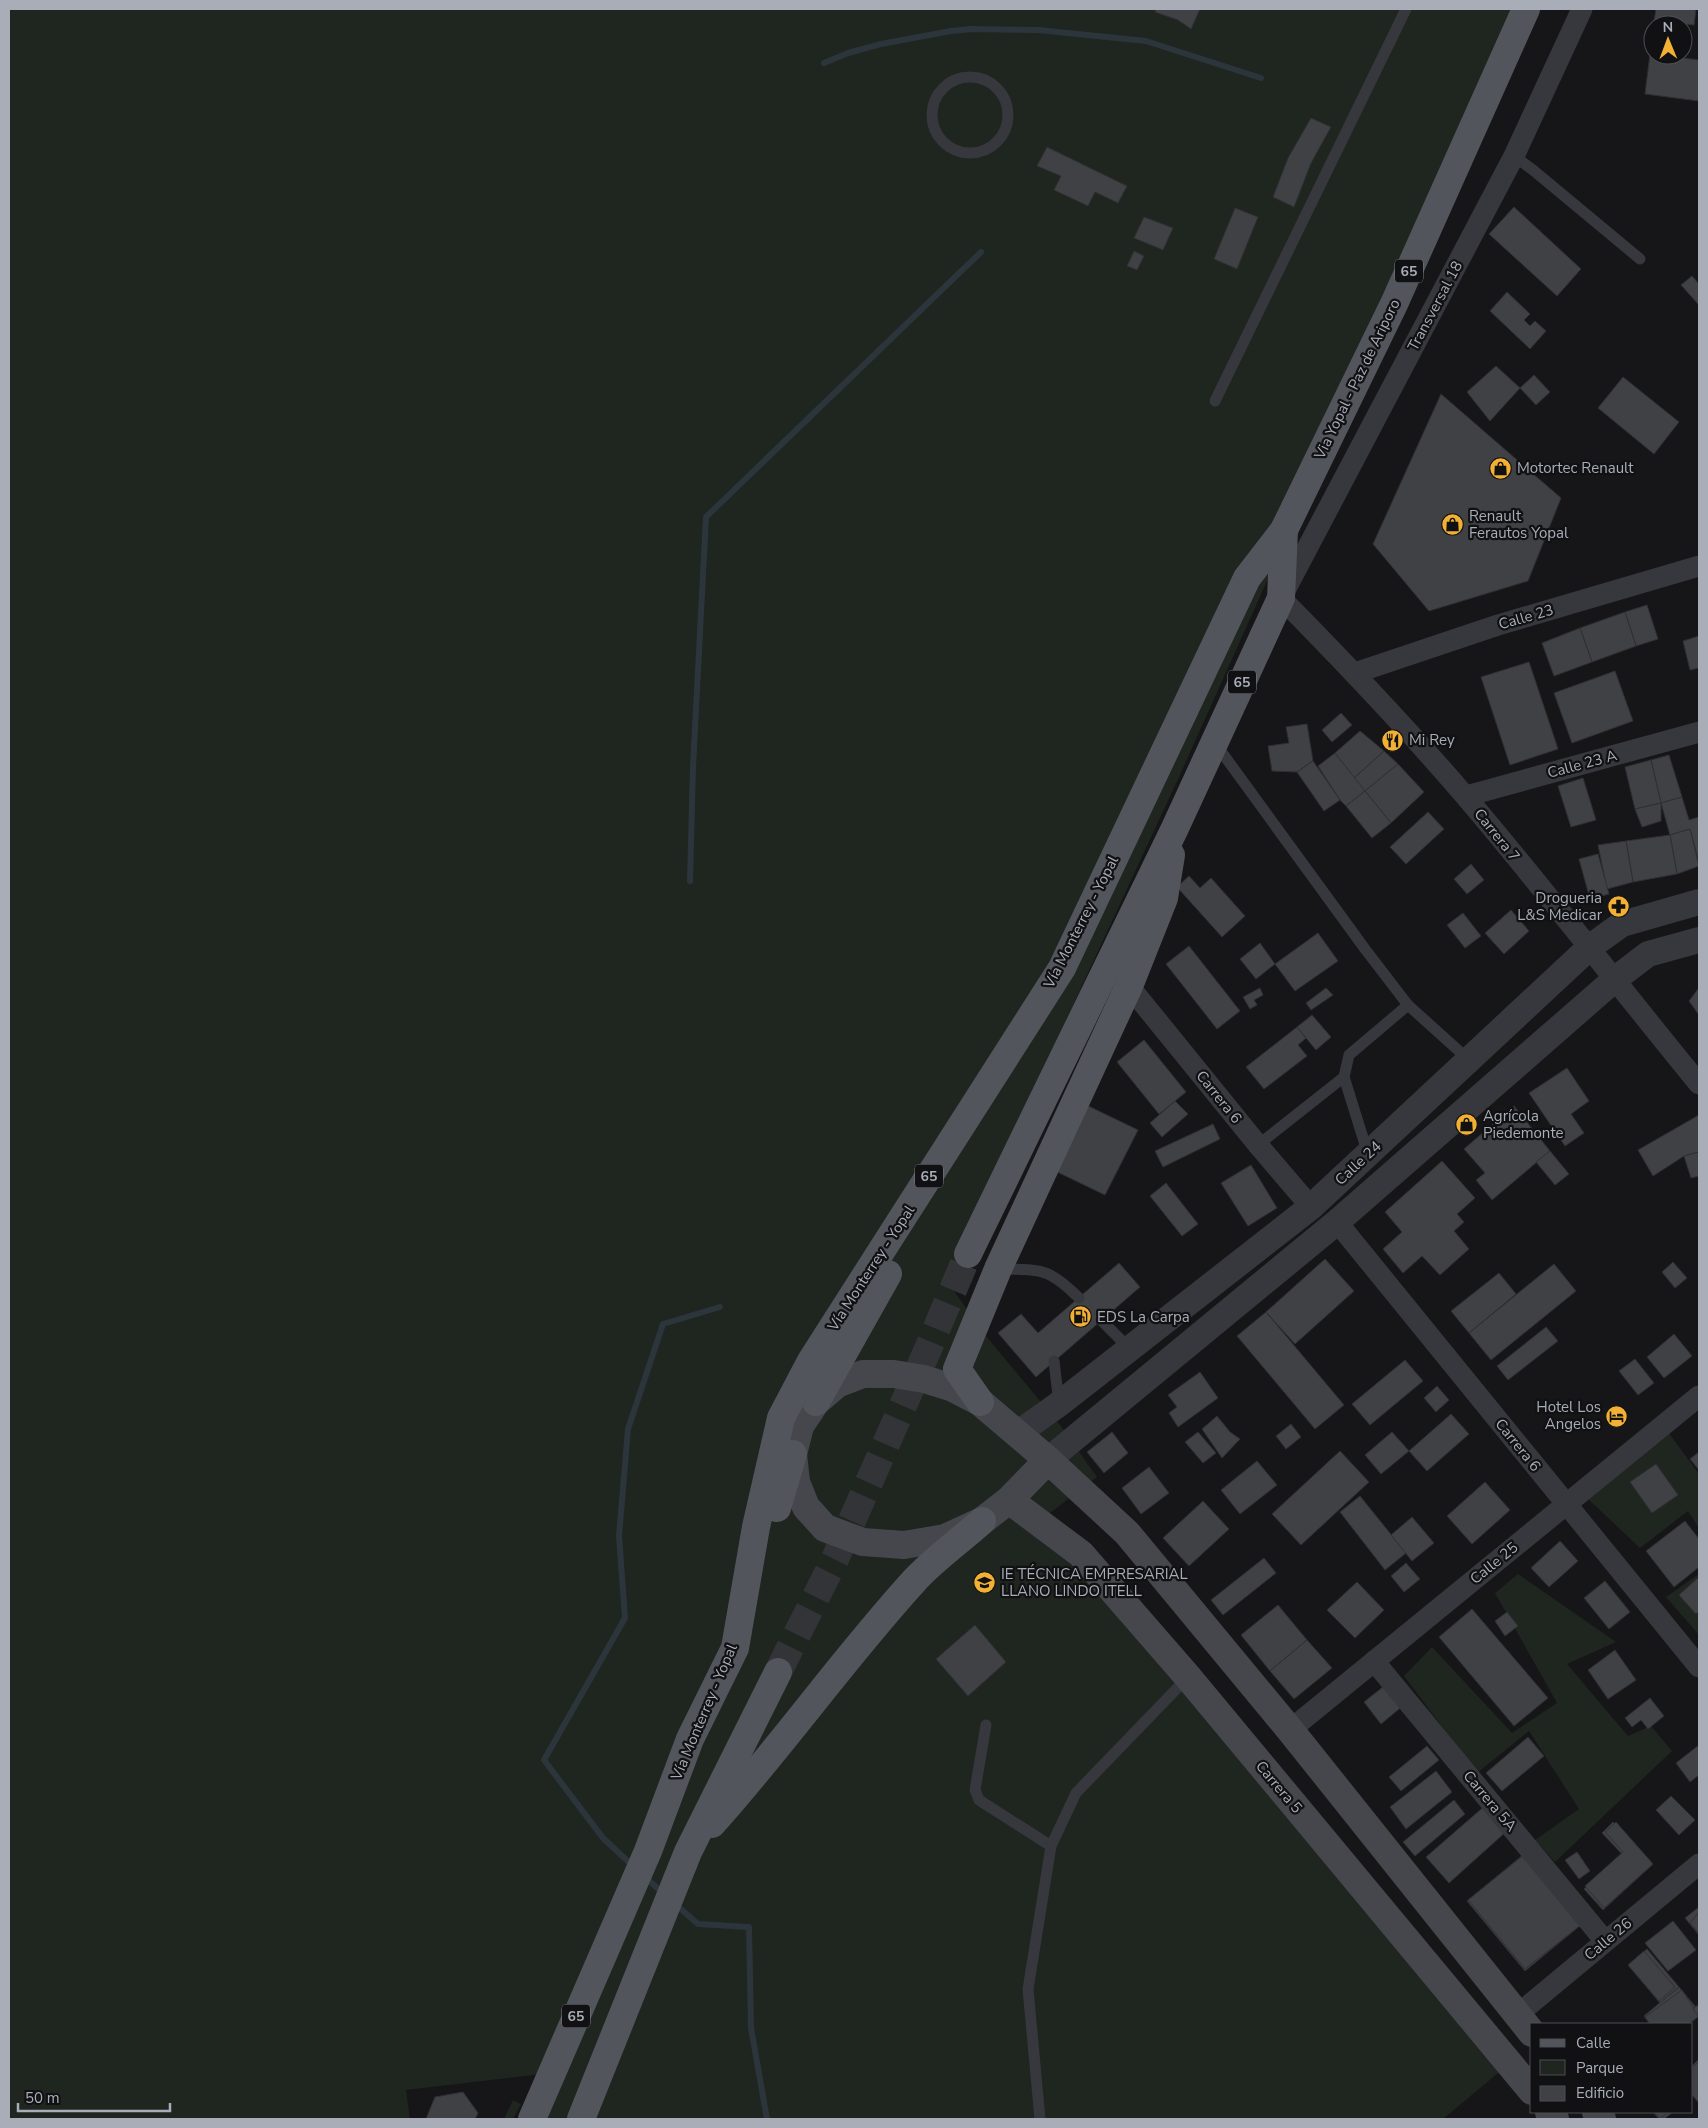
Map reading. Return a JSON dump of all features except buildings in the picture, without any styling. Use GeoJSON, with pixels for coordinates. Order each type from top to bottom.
{"type":"FeatureCollection","features":[{"type":"Feature","properties":{"kind":"main road","name":"Via Yopal - Paz de Ariporo"},"geometry":{"type":"LineString","coordinates":[[1284,530],[1394,304],[1526,9]]}},
{"type":"Feature","properties":{"kind":"main road","name":"65"},"geometry":{"type":"LineString","coordinates":[[968,1254],[1175,828],[1281,598],[1284,530]]}},
{"type":"Feature","properties":{"kind":"main road","name":"Vía Monterrey - Yopal"},"geometry":{"type":"LineString","coordinates":[[532,2119],[648,1851],[690,1739],[734,1648],[756,1527],[781,1418],[811,1361],[1062,968],[1247,578],[1284,530]]}},
{"type":"Feature","properties":{"kind":"main road"},"geometry":{"type":"LineString","coordinates":[[980,1402],[957,1369],[998,1269],[1129,986],[1164,898],[1175,828]]}},
{"type":"Feature","properties":{"kind":"main road"},"geometry":{"type":"LineString","coordinates":[[734,1648],[800,1426],[816,1402],[1062,968]]}},
{"type":"Feature","properties":{"kind":"main road"},"geometry":{"type":"LineString","coordinates":[[816,1402],[837,1384],[863,1374],[894,1374],[924,1378],[953,1388],[980,1402],[1048,1460],[1127,1533],[1290,1730],[1524,2024]]}},
{"type":"Feature","properties":{"kind":"main road"},"geometry":{"type":"LineString","coordinates":[[793,1454],[796,1482],[806,1507],[825,1528],[863,1542],[904,1545],[945,1538],[982,1521]]}},
{"type":"Feature","properties":{"kind":"main road"},"geometry":{"type":"LineString","coordinates":[[684,1861],[845,1662],[916,1580],[982,1521],[1009,1500],[1048,1460]]}},
{"type":"Feature","properties":{"kind":"main road","name":"Carrera 5"},"geometry":{"type":"LineString","coordinates":[[1009,1500],[1081,1554],[1188,1677],[1530,2089]]}},
{"type":"Feature","properties":{"kind":"main road"},"geometry":{"type":"LineString","coordinates":[[581,2119],[684,1861],[778,1672]]}},
{"type":"Feature","properties":{"kind":"street","name":"Transversal 18"},"geometry":{"type":"LineString","coordinates":[[1281,598],[1514,156],[1582,9]]}},
{"type":"Feature","properties":{"kind":"street","name":"Calle 23"},"geometry":{"type":"LineString","coordinates":[[1355,673],[1498,625],[1699,566]]}},
{"type":"Feature","properties":{"kind":"street","name":"Carrera 7"},"geometry":{"type":"LineString","coordinates":[[1281,598],[1355,673],[1466,796],[1699,1084]]}},
{"type":"Feature","properties":{"kind":"street","name":"Calle 23 A"},"geometry":{"type":"LineString","coordinates":[[1466,796],[1699,732]]}},
{"type":"Feature","properties":{"kind":"street","name":"Calle 24"},"geometry":{"type":"LineString","coordinates":[[1017,1434],[1059,1404],[1311,1207],[1590,947],[1622,924],[1699,902]]}},
{"type":"Feature","properties":{"kind":"street","name":"Calle 24"},"geometry":{"type":"LineString","coordinates":[[1048,1460],[1337,1222],[1614,980],[1648,954],[1699,940]]}},
{"type":"Feature","properties":{"kind":"street","name":"Carrera 6"},"geometry":{"type":"LineString","coordinates":[[1129,986],[1258,1146],[1311,1207]]}},
{"type":"Feature","properties":{"kind":"street","name":"Carrera 6"},"geometry":{"type":"LineString","coordinates":[[1337,1222],[1699,1667]]}},
{"type":"Feature","properties":{"kind":"street","name":"Calle 25"},"geometry":{"type":"LineString","coordinates":[[1290,1730],[1699,1396]]}},
{"type":"Feature","properties":{"kind":"street","name":"Carrera 5A"},"geometry":{"type":"LineString","coordinates":[[1374,1661],[1605,1941]]}},
{"type":"Feature","properties":{"kind":"street","name":"Calle 26"},"geometry":{"type":"LineString","coordinates":[[1524,2024],[1605,1941],[1699,1864]]}},
{"type":"Feature","properties":{"kind":"lane"},"geometry":{"type":"LineString","coordinates":[[1215,401],[1406,9]]}},
{"type":"Feature","properties":{"kind":"lane"},"geometry":{"type":"LineString","coordinates":[[976,76],[995,85],[1005,97],[1009,112],[1006,130],[1000,139],[990,148],[970,154],[948,147],[937,135],[931,111],[937,94],[943,87],[954,79],[976,76]]}},
{"type":"Feature","properties":{"kind":"lane"},"geometry":{"type":"LineString","coordinates":[[1514,156],[1534,170],[1640,259]]}},
{"type":"Feature","properties":{"kind":"lane"},"geometry":{"type":"LineString","coordinates":[[1214,742],[1408,1005],[1469,1060]]}},
{"type":"Feature","properties":{"kind":"lane"},"geometry":{"type":"LineString","coordinates":[[1368,1154],[1344,1077],[1348,1055],[1408,1005]]}},
{"type":"Feature","properties":{"kind":"lane"},"geometry":{"type":"LineString","coordinates":[[1258,1146],[1344,1077]]}},
{"type":"Feature","properties":{"kind":"lane"},"geometry":{"type":"LineString","coordinates":[[998,1269],[1042,1270],[1061,1281],[1079,1298]]}},
{"type":"Feature","properties":{"kind":"lane"},"geometry":{"type":"LineString","coordinates":[[1101,1320],[1130,1349]]}},
{"type":"Feature","properties":{"kind":"lane"},"geometry":{"type":"LineString","coordinates":[[1054,1361],[1059,1404]]}},
{"type":"Feature","properties":{"kind":"lane"},"geometry":{"type":"LineString","coordinates":[[1040,2119],[1028,1989],[1050,1846],[1076,1793],[1188,1677]]}},
{"type":"Feature","properties":{"kind":"lane"},"geometry":{"type":"LineString","coordinates":[[986,1725],[975,1790],[979,1800],[1050,1846]]}},
{"type":"Feature","properties":{"kind":"green space"},"geometry":{"type":"Polygon","coordinates":[[[9,9],[1536,9],[1267,581],[1179,777],[962,1244],[947,1281],[986,1336],[1060,1425],[1097,1477],[1033,1526],[1076,1561],[1503,2069],[1443,2119],[524,2119],[542,2074],[406,2090],[410,2119],[9,2119],[9,9]]]}},
{"type":"Feature","properties":{"kind":"green space"},"geometry":{"type":"Polygon","coordinates":[[[1668,1432],[1699,1474],[1699,1528],[1688,1511],[1640,1548],[1584,1495],[1668,1432]]]}},
{"type":"Feature","properties":{"kind":"green space"},"geometry":{"type":"Polygon","coordinates":[[[1518,1574],[1616,1642],[1567,1664],[1628,1736],[1651,1726],[1672,1751],[1555,1862],[1535,1840],[1579,1809],[1529,1731],[1477,1773],[1404,1676],[1432,1647],[1512,1733],[1557,1703],[1495,1593],[1518,1574]]]}},
{"type":"Feature","properties":{"kind":"green space"},"geometry":{"type":"Polygon","coordinates":[[[1699,1574],[1699,1635],[1666,1597],[1699,1574]]]}},
{"type":"Feature","properties":{"kind":"green space"},"geometry":{"type":"Polygon","coordinates":[[[513,2100],[521,2104],[513,2119],[504,2119],[513,2100]]]}},
{"type":"Feature","properties":{"kind":"waterway"},"geometry":{"type":"LineString","coordinates":[[824,63],[848,53],[881,44],[951,31],[971,29],[1038,30],[1146,41],[1261,78]]}},
{"type":"Feature","properties":{"kind":"waterway"},"geometry":{"type":"LineString","coordinates":[[690,881],[693,767],[706,517],[981,252]]}},
{"type":"Feature","properties":{"kind":"waterway"},"geometry":{"type":"LineString","coordinates":[[634,1867],[603,1838],[544,1760],[625,1618],[619,1536],[628,1429],[663,1324],[720,1307]]}},
{"type":"Feature","properties":{"kind":"waterway"},"geometry":{"type":"LineString","coordinates":[[645,1877],[664,1894]]}},
{"type":"Feature","properties":{"kind":"waterway"},"geometry":{"type":"LineString","coordinates":[[675,1904],[698,1924],[749,1927],[751,2028],[767,2119]]}},
{"type":"Feature","properties":{"kind":"tunnel"},"geometry":{"type":"LineString","coordinates":[[778,1672],[835,1559],[968,1254]]}},
{"type":"Feature","properties":{"kind":"place","name":"Motortec Renault"},"geometry":{"type":"Point","coordinates":[1501,468]}},
{"type":"Feature","properties":{"kind":"place","name":"Renault Ferautos Yopal"},"geometry":{"type":"Point","coordinates":[1453,525]}},
{"type":"Feature","properties":{"kind":"place","name":"Mi Rey"},"geometry":{"type":"Point","coordinates":[1393,740]}},
{"type":"Feature","properties":{"kind":"place","name":"Drogueria L&S Medicar"},"geometry":{"type":"Point","coordinates":[1618,907]}},
{"type":"Feature","properties":{"kind":"place","name":"Agrícola Piedemonte"},"geometry":{"type":"Point","coordinates":[1467,1125]}},
{"type":"Feature","properties":{"kind":"place","name":"EDS La Carpa"},"geometry":{"type":"Point","coordinates":[1081,1317]}},
{"type":"Feature","properties":{"kind":"place","name":"Hotel Los Angelos"},"geometry":{"type":"Point","coordinates":[1617,1416]}},
{"type":"Feature","properties":{"kind":"place","name":"IE TÉCNICA EMPRESARIAL LLANO LINDO ITELL"},"geometry":{"type":"Point","coordinates":[985,1583]}}]}
